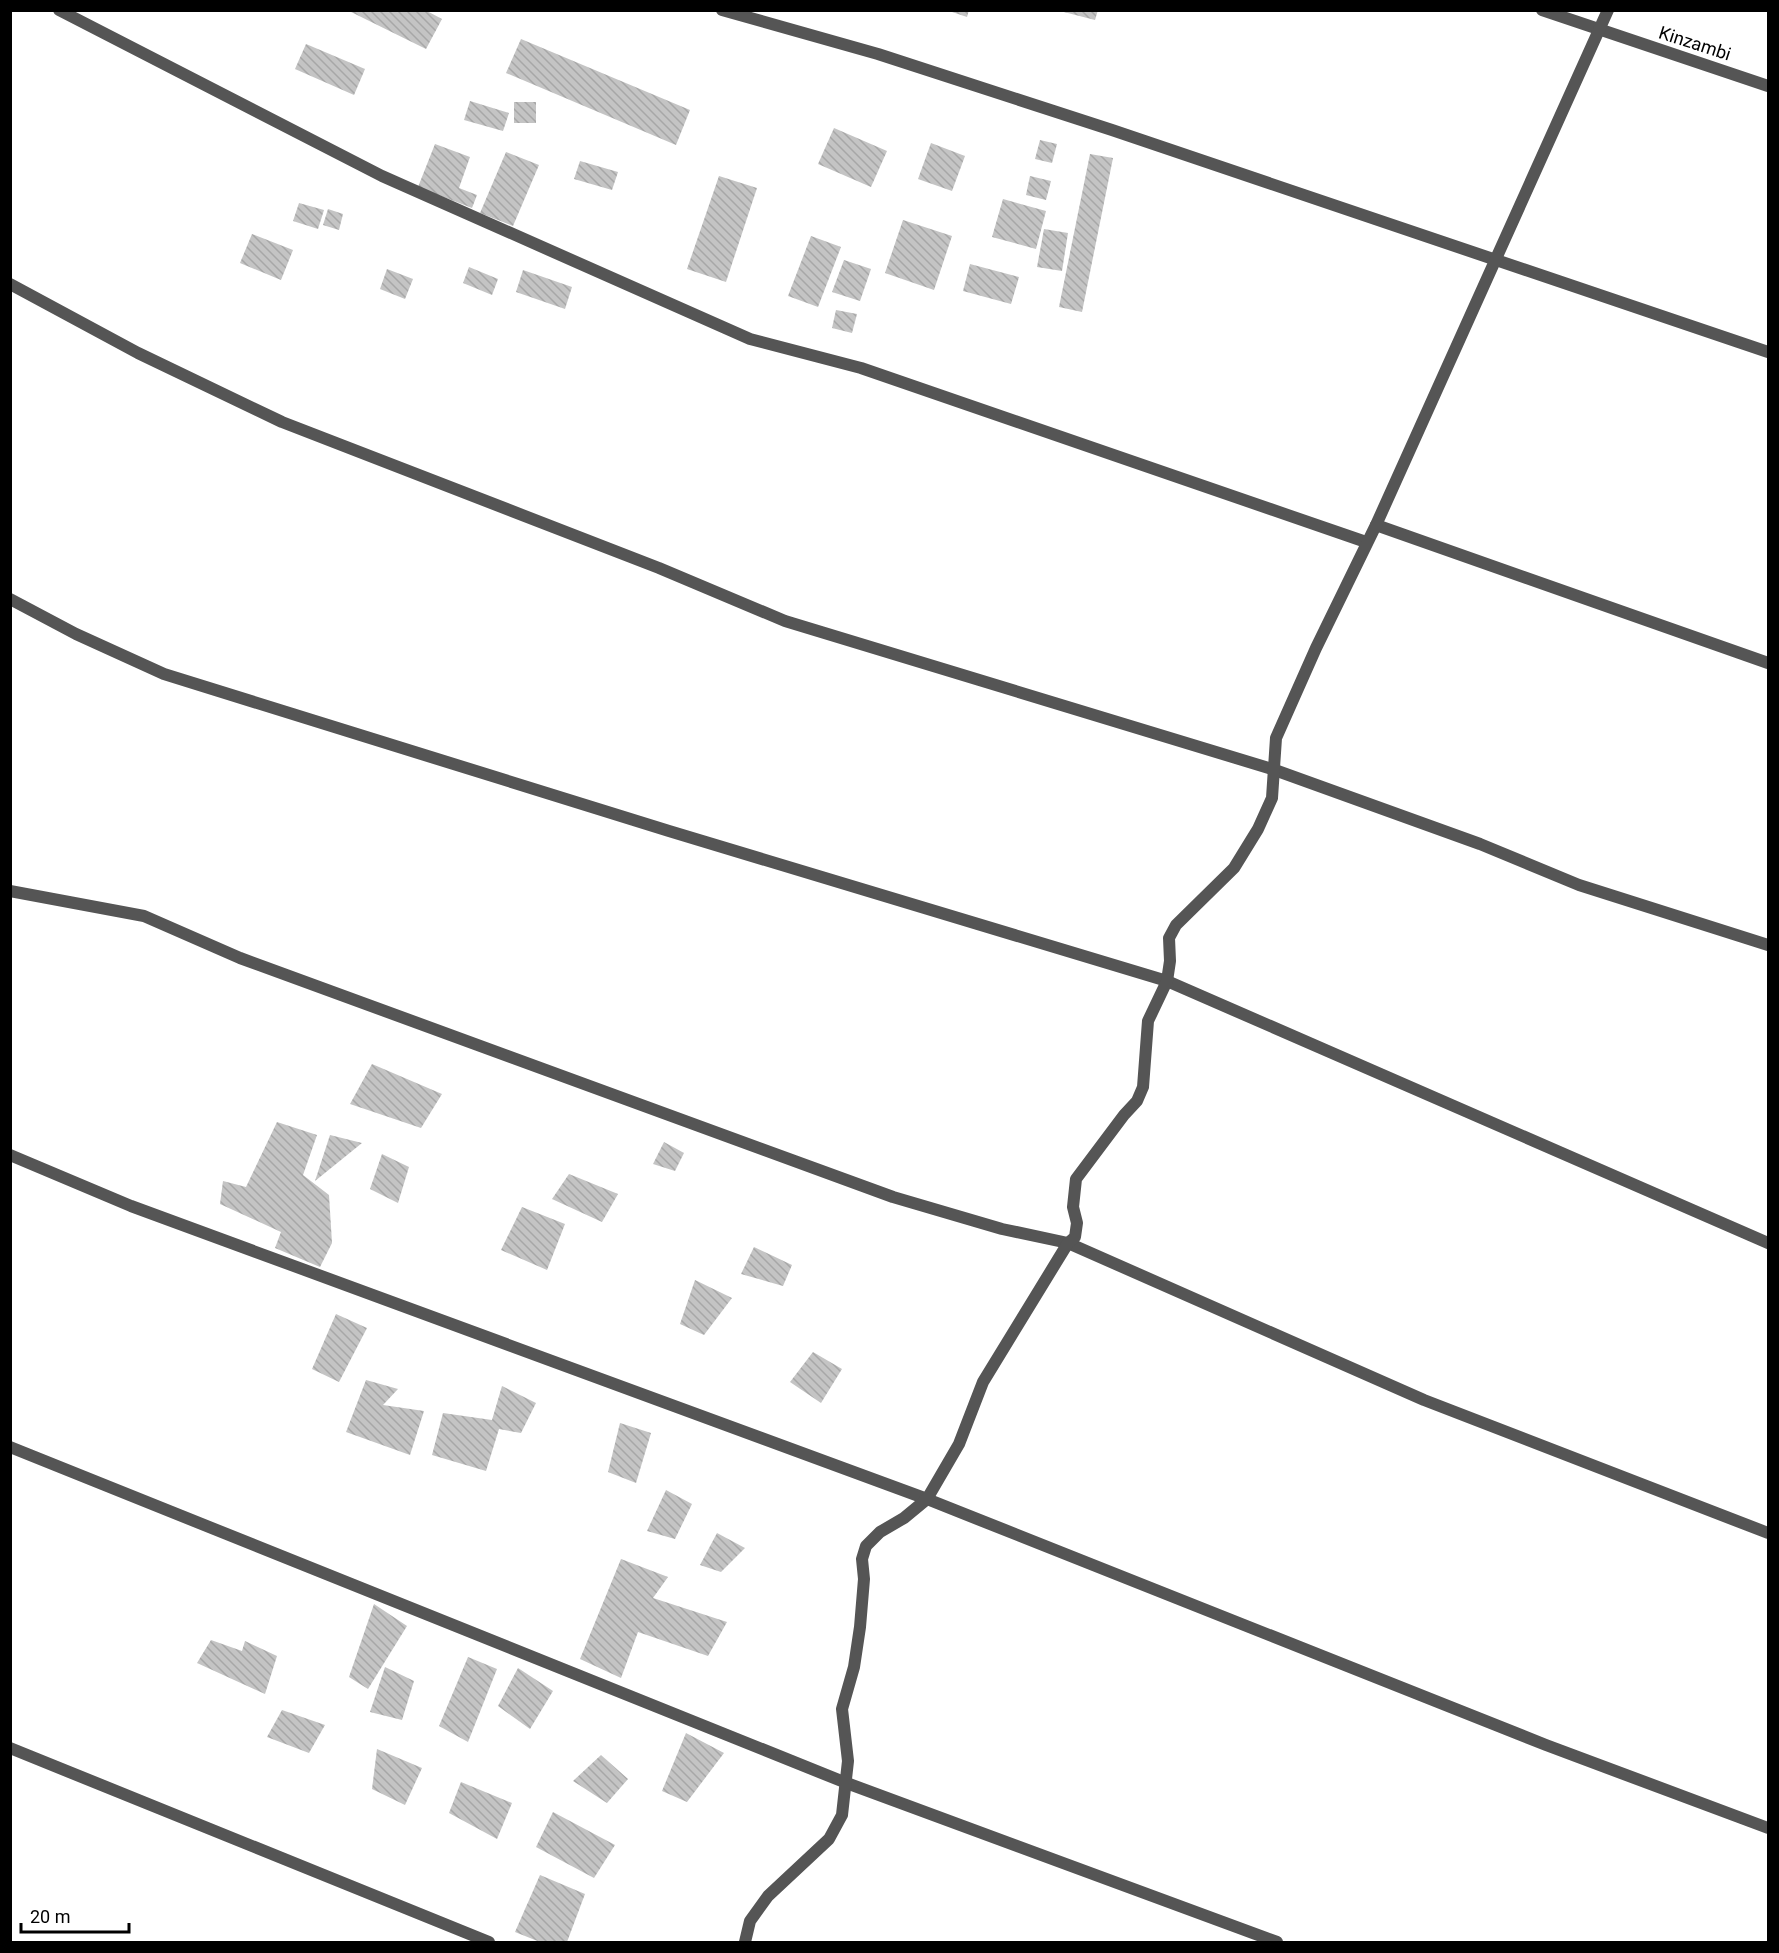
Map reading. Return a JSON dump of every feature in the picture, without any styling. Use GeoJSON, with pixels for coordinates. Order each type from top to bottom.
{"type":"FeatureCollection","features":[{"type":"Feature","properties":{"kind":"street"},"geometry":{"type":"LineString","coordinates":[[59,10],[382,176],[750,339],[861,368],[1366,542]]}},
{"type":"Feature","properties":{"kind":"street"},"geometry":{"type":"LineString","coordinates":[[722,10],[878,54],[1112,130],[1341,210],[1496,259],[1768,352]]}},
{"type":"Feature","properties":{"kind":"street","name":"Kinzambi"},"geometry":{"type":"LineString","coordinates":[[1542,10],[1768,86]]}},
{"type":"Feature","properties":{"kind":"street"},"geometry":{"type":"LineString","coordinates":[[745,1942],[750,1920],[768,1896],[828,1839],[842,1815],[848,1761],[842,1709],[854,1667],[860,1627],[864,1579],[862,1559],[866,1545],[880,1532],[904,1518],[927,1499],[959,1444],[983,1382],[1077,1231],[1073,1207],[1076,1179],[1137,1101],[1145,1074],[1148,1021],[1167,981],[1170,961],[1169,938],[1176,925],[1234,868],[1244,855],[1272,798],[1275,783],[1272,769],[1276,738],[1366,542],[1376,525],[1608,10]]}},
{"type":"Feature","properties":{"kind":"street"},"geometry":{"type":"LineString","coordinates":[[10,284],[138,353],[282,422],[659,568],[785,621],[1272,769],[1480,844],[1579,885],[1768,945]]}},
{"type":"Feature","properties":{"kind":"street"},"geometry":{"type":"LineString","coordinates":[[1376,525],[1768,663]]}},
{"type":"Feature","properties":{"kind":"street"},"geometry":{"type":"LineString","coordinates":[[10,599],[76,634],[164,674],[657,827],[1167,981],[1768,1243]]}},
{"type":"Feature","properties":{"kind":"street"},"geometry":{"type":"LineString","coordinates":[[10,891],[144,916],[240,958],[893,1197],[1002,1229],[1068,1243],[1424,1400],[1768,1533]]}},
{"type":"Feature","properties":{"kind":"street"},"geometry":{"type":"LineString","coordinates":[[10,1155],[131,1206],[927,1499],[1546,1745],[1768,1828]]}},
{"type":"Feature","properties":{"kind":"street"},"geometry":{"type":"LineString","coordinates":[[10,1447],[844,1782],[1277,1942]]}},
{"type":"Feature","properties":{"kind":"street"},"geometry":{"type":"LineString","coordinates":[[10,1748],[489,1942]]}},
{"type":"Feature","properties":{"kind":"building"},"geometry":{"type":"Polygon","coordinates":[[[347,10],[425,10],[442,19],[426,49],[347,10]]]}},
{"type":"Feature","properties":{"kind":"building"},"geometry":{"type":"Polygon","coordinates":[[[946,10],[969,10],[967,17],[946,10]]]}},
{"type":"Feature","properties":{"kind":"building"},"geometry":{"type":"Polygon","coordinates":[[[1056,10],[1098,10],[1095,20],[1056,10]]]}},
{"type":"Feature","properties":{"kind":"building"},"geometry":{"type":"Polygon","coordinates":[[[521,39],[690,110],[676,145],[506,73],[521,39]]]}},
{"type":"Feature","properties":{"kind":"building"},"geometry":{"type":"Polygon","coordinates":[[[306,44],[365,69],[354,95],[295,69],[306,44]]]}},
{"type":"Feature","properties":{"kind":"building"},"geometry":{"type":"Polygon","coordinates":[[[470,101],[509,113],[503,131],[464,120],[470,101]]]}},
{"type":"Feature","properties":{"kind":"building"},"geometry":{"type":"Polygon","coordinates":[[[514,102],[536,102],[536,123],[514,123],[514,102]]]}},
{"type":"Feature","properties":{"kind":"building"},"geometry":{"type":"Polygon","coordinates":[[[834,128],[887,151],[871,187],[818,164],[834,128]]]}},
{"type":"Feature","properties":{"kind":"building"},"geometry":{"type":"Polygon","coordinates":[[[1040,140],[1057,144],[1052,163],[1035,159],[1040,140]]]}},
{"type":"Feature","properties":{"kind":"building"},"geometry":{"type":"Polygon","coordinates":[[[931,143],[965,156],[952,191],[918,179],[931,143]]]}},
{"type":"Feature","properties":{"kind":"building"},"geometry":{"type":"Polygon","coordinates":[[[435,144],[470,157],[459,188],[477,195],[472,208],[418,187],[435,144]]]}},
{"type":"Feature","properties":{"kind":"building"},"geometry":{"type":"Polygon","coordinates":[[[506,152],[539,165],[513,226],[480,213],[506,152]]]}},
{"type":"Feature","properties":{"kind":"building"},"geometry":{"type":"Polygon","coordinates":[[[1090,154],[1113,158],[1082,312],[1059,307],[1090,154]]]}},
{"type":"Feature","properties":{"kind":"building"},"geometry":{"type":"Polygon","coordinates":[[[580,161],[618,172],[612,190],[574,179],[580,161]]]}},
{"type":"Feature","properties":{"kind":"building"},"geometry":{"type":"Polygon","coordinates":[[[719,176],[757,188],[726,282],[687,269],[719,176]]]}},
{"type":"Feature","properties":{"kind":"building"},"geometry":{"type":"Polygon","coordinates":[[[1030,176],[1051,181],[1046,200],[1026,195],[1030,176]]]}},
{"type":"Feature","properties":{"kind":"building"},"geometry":{"type":"Polygon","coordinates":[[[1003,199],[1046,211],[1036,249],[992,237],[1003,199]]]}},
{"type":"Feature","properties":{"kind":"building"},"geometry":{"type":"Polygon","coordinates":[[[299,203],[324,210],[318,229],[293,221],[299,203]]]}},
{"type":"Feature","properties":{"kind":"building"},"geometry":{"type":"Polygon","coordinates":[[[328,209],[343,214],[339,230],[323,225],[328,209]]]}},
{"type":"Feature","properties":{"kind":"building"},"geometry":{"type":"Polygon","coordinates":[[[903,220],[952,236],[934,290],[885,273],[903,220]]]}},
{"type":"Feature","properties":{"kind":"building"},"geometry":{"type":"Polygon","coordinates":[[[1044,229],[1068,233],[1062,271],[1037,267],[1044,229]]]}},
{"type":"Feature","properties":{"kind":"building"},"geometry":{"type":"Polygon","coordinates":[[[252,234],[293,250],[281,280],[240,263],[252,234]]]}},
{"type":"Feature","properties":{"kind":"building"},"geometry":{"type":"Polygon","coordinates":[[[811,236],[841,247],[818,307],[788,296],[811,236]]]}},
{"type":"Feature","properties":{"kind":"building"},"geometry":{"type":"Polygon","coordinates":[[[844,260],[871,269],[860,301],[832,292],[844,260]]]}},
{"type":"Feature","properties":{"kind":"building"},"geometry":{"type":"Polygon","coordinates":[[[970,264],[1019,277],[1011,304],[963,291],[970,264]]]}},
{"type":"Feature","properties":{"kind":"building"},"geometry":{"type":"Polygon","coordinates":[[[469,267],[498,279],[492,295],[463,283],[469,267]]]}},
{"type":"Feature","properties":{"kind":"building"},"geometry":{"type":"Polygon","coordinates":[[[387,269],[413,279],[405,299],[380,289],[387,269]]]}},
{"type":"Feature","properties":{"kind":"building"},"geometry":{"type":"Polygon","coordinates":[[[523,270],[572,287],[565,309],[516,292],[523,270]]]}},
{"type":"Feature","properties":{"kind":"building"},"geometry":{"type":"Polygon","coordinates":[[[836,310],[857,314],[852,333],[832,328],[836,310]]]}},
{"type":"Feature","properties":{"kind":"building"},"geometry":{"type":"Polygon","coordinates":[[[372,1064],[442,1094],[421,1128],[350,1104],[372,1064]]]}},
{"type":"Feature","properties":{"kind":"building"},"geometry":{"type":"Polygon","coordinates":[[[277,1122],[317,1135],[303,1175],[329,1195],[332,1243],[320,1267],[275,1248],[281,1232],[220,1204],[223,1181],[246,1187],[277,1122]]]}},
{"type":"Feature","properties":{"kind":"building"},"geometry":{"type":"Polygon","coordinates":[[[330,1135],[362,1143],[315,1181],[330,1135]]]}},
{"type":"Feature","properties":{"kind":"building"},"geometry":{"type":"Polygon","coordinates":[[[664,1142],[684,1153],[675,1171],[653,1164],[664,1142]]]}},
{"type":"Feature","properties":{"kind":"building"},"geometry":{"type":"Polygon","coordinates":[[[382,1154],[409,1167],[398,1203],[370,1189],[382,1154]]]}},
{"type":"Feature","properties":{"kind":"building"},"geometry":{"type":"Polygon","coordinates":[[[569,1174],[618,1194],[602,1222],[552,1199],[569,1174]]]}},
{"type":"Feature","properties":{"kind":"building"},"geometry":{"type":"Polygon","coordinates":[[[522,1207],[565,1224],[547,1270],[501,1250],[522,1207]]]}},
{"type":"Feature","properties":{"kind":"building"},"geometry":{"type":"Polygon","coordinates":[[[754,1247],[792,1265],[783,1286],[741,1274],[754,1247]]]}},
{"type":"Feature","properties":{"kind":"building"},"geometry":{"type":"Polygon","coordinates":[[[695,1280],[732,1298],[704,1335],[680,1324],[695,1280]]]}},
{"type":"Feature","properties":{"kind":"building"},"geometry":{"type":"Polygon","coordinates":[[[336,1314],[367,1328],[339,1382],[312,1369],[336,1314]]]}},
{"type":"Feature","properties":{"kind":"building"},"geometry":{"type":"Polygon","coordinates":[[[813,1352],[842,1369],[821,1403],[790,1382],[813,1352]]]}},
{"type":"Feature","properties":{"kind":"building"},"geometry":{"type":"Polygon","coordinates":[[[366,1380],[398,1389],[383,1405],[424,1411],[410,1455],[346,1432],[366,1380]]]}},
{"type":"Feature","properties":{"kind":"building"},"geometry":{"type":"Polygon","coordinates":[[[502,1386],[536,1403],[521,1433],[499,1429],[486,1471],[432,1455],[443,1413],[492,1420],[502,1386]]]}},
{"type":"Feature","properties":{"kind":"building"},"geometry":{"type":"Polygon","coordinates":[[[620,1423],[651,1433],[636,1483],[608,1472],[620,1423]]]}},
{"type":"Feature","properties":{"kind":"building"},"geometry":{"type":"Polygon","coordinates":[[[666,1490],[692,1504],[675,1539],[647,1531],[666,1490]]]}},
{"type":"Feature","properties":{"kind":"building"},"geometry":{"type":"Polygon","coordinates":[[[717,1533],[745,1548],[721,1572],[700,1565],[717,1533]]]}},
{"type":"Feature","properties":{"kind":"building"},"geometry":{"type":"Polygon","coordinates":[[[621,1559],[668,1577],[653,1598],[727,1622],[708,1656],[638,1632],[621,1678],[580,1659],[621,1559]]]}},
{"type":"Feature","properties":{"kind":"building"},"geometry":{"type":"Polygon","coordinates":[[[374,1604],[407,1626],[368,1689],[349,1677],[374,1604]]]}},
{"type":"Feature","properties":{"kind":"building"},"geometry":{"type":"Polygon","coordinates":[[[211,1640],[242,1651],[245,1641],[277,1656],[265,1694],[197,1663],[211,1640]]]}},
{"type":"Feature","properties":{"kind":"building"},"geometry":{"type":"Polygon","coordinates":[[[468,1657],[497,1669],[468,1742],[439,1726],[468,1657]]]}},
{"type":"Feature","properties":{"kind":"building"},"geometry":{"type":"Polygon","coordinates":[[[385,1667],[414,1681],[402,1720],[370,1712],[385,1667]]]}},
{"type":"Feature","properties":{"kind":"building"},"geometry":{"type":"Polygon","coordinates":[[[518,1668],[553,1691],[530,1729],[498,1706],[518,1668]]]}},
{"type":"Feature","properties":{"kind":"building"},"geometry":{"type":"Polygon","coordinates":[[[282,1710],[325,1725],[309,1753],[267,1737],[282,1710]]]}},
{"type":"Feature","properties":{"kind":"building"},"geometry":{"type":"Polygon","coordinates":[[[686,1733],[724,1753],[687,1802],[662,1791],[686,1733]]]}},
{"type":"Feature","properties":{"kind":"building"},"geometry":{"type":"Polygon","coordinates":[[[377,1749],[422,1768],[405,1805],[372,1789],[377,1749]]]}},
{"type":"Feature","properties":{"kind":"building"},"geometry":{"type":"Polygon","coordinates":[[[601,1755],[628,1779],[607,1803],[573,1781],[601,1755]]]}},
{"type":"Feature","properties":{"kind":"building"},"geometry":{"type":"Polygon","coordinates":[[[461,1782],[512,1803],[497,1839],[449,1813],[461,1782]]]}},
{"type":"Feature","properties":{"kind":"building"},"geometry":{"type":"Polygon","coordinates":[[[553,1812],[615,1845],[594,1878],[536,1847],[553,1812]]]}},
{"type":"Feature","properties":{"kind":"building"},"geometry":{"type":"Polygon","coordinates":[[[540,1875],[585,1894],[567,1942],[540,1942],[515,1932],[540,1875]]]}}]}
